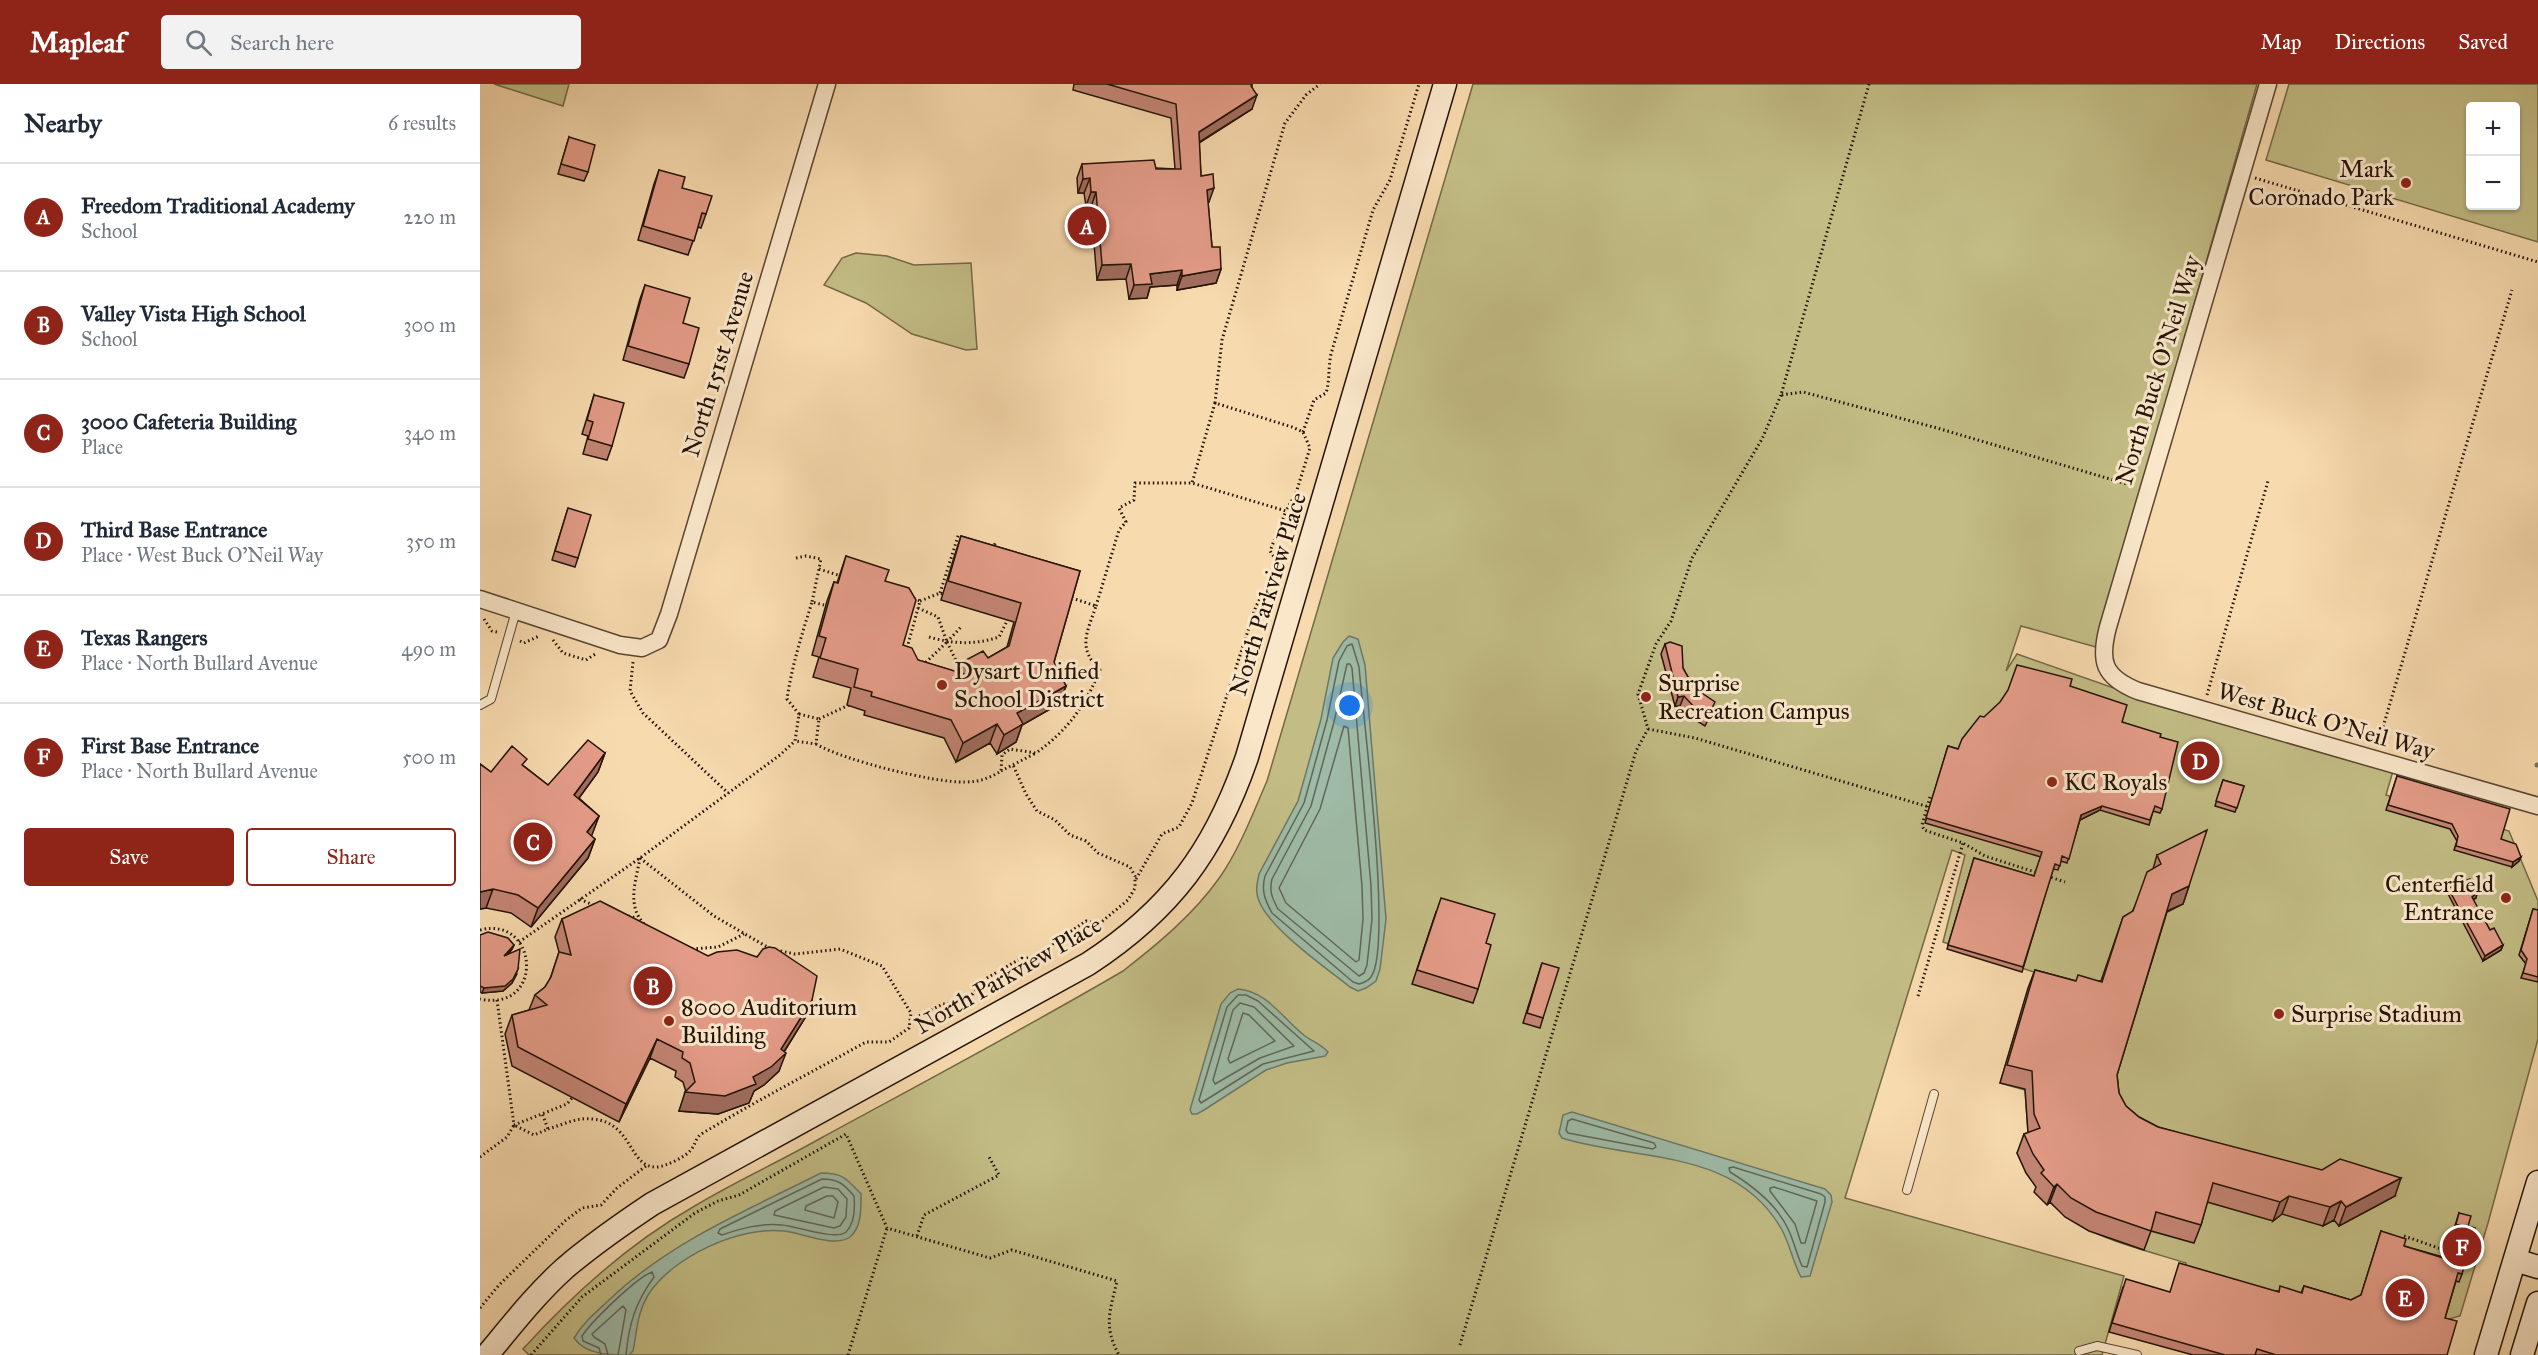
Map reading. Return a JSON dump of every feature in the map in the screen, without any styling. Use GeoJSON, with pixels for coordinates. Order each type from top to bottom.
{"type":"FeatureCollection","features":[{"type":"Feature","properties":{"kind":"street","name":"North 151st Avenue"},"geometry":{"type":"LineString","coordinates":[[635,655],[658,639],[669,614],[827,84]]}},
{"type":"Feature","properties":{"kind":"street","name":"North Parkview Place"},"geometry":{"type":"LineString","coordinates":[[487,1355],[522,1312],[564,1269],[624,1223],[676,1189],[1088,964],[1115,947],[1183,882],[1216,832],[1233,797],[1247,757],[1445,84]]}},
{"type":"Feature","properties":{"kind":"street","name":"North Buck O'Neil Way"},"geometry":{"type":"LineString","coordinates":[[2107,670],[2102,654],[2108,627],[2268,84]]}},
{"type":"Feature","properties":{"kind":"street"},"geometry":{"type":"LineString","coordinates":[[480,599],[582,633],[635,655]]}},
{"type":"Feature","properties":{"kind":"street","name":"West Buck O'Neil Way"},"geometry":{"type":"LineString","coordinates":[[2107,670],[2126,686],[2373,760],[2538,806]]}},
{"type":"Feature","properties":{"kind":"street"},"geometry":{"type":"LineString","coordinates":[[2486,1355],[2538,1182]]}},
{"type":"Feature","properties":{"kind":"street"},"geometry":{"type":"LineString","coordinates":[[2515,1260],[2538,1267]]}},
{"type":"Feature","properties":{"kind":"street"},"geometry":{"type":"LineString","coordinates":[[2522,1355],[2538,1303]]}},
{"type":"Feature","properties":{"kind":"lane"},"geometry":{"type":"LineString","coordinates":[[480,705],[491,699],[516,611]]}},
{"type":"Feature","properties":{"kind":"lane"},"geometry":{"type":"LineString","coordinates":[[1907,1190],[1934,1094]]}},
{"type":"Feature","properties":{"kind":"lane"},"geometry":{"type":"LineString","coordinates":[[2079,1351],[2097,1346],[2137,1355]]}},
{"type":"Feature","properties":{"kind":"path"},"geometry":{"type":"LineString","coordinates":[[1192,483],[1215,403],[1222,340],[1285,123],[1306,95],[1320,84]]}},
{"type":"Feature","properties":{"kind":"path"},"geometry":{"type":"LineString","coordinates":[[1303,432],[1314,399],[1326,393],[1331,354],[1373,210],[1390,180],[1419,84]]}},
{"type":"Feature","properties":{"kind":"path"},"geometry":{"type":"LineString","coordinates":[[1460,1345],[1636,752],[1648,729],[1638,694],[1656,645],[1671,621],[1692,558],[1761,439],[1781,395],[1869,84]]}},
{"type":"Feature","properties":{"kind":"path"},"geometry":{"type":"LineString","coordinates":[[2252,177],[2538,262]]}},
{"type":"Feature","properties":{"kind":"path"},"geometry":{"type":"LineString","coordinates":[[2373,760],[2512,290]]}},
{"type":"Feature","properties":{"kind":"path"},"geometry":{"type":"LineString","coordinates":[[1781,395],[1803,392],[1937,428],[2127,484]]}},
{"type":"Feature","properties":{"kind":"path"},"geometry":{"type":"LineString","coordinates":[[911,1020],[943,1004],[960,1004],[970,997],[985,979],[1020,959],[1043,956],[1051,945],[1086,921],[1099,924],[1128,900],[1133,893],[1136,879],[1162,834],[1179,826],[1192,803],[1256,606],[1272,578],[1276,560],[1270,551],[1296,493],[1310,448],[1303,432],[1215,403]]}},
{"type":"Feature","properties":{"kind":"path"},"geometry":{"type":"LineString","coordinates":[[2204,710],[2220,645],[2268,481]]}},
{"type":"Feature","properties":{"kind":"path"},"geometry":{"type":"LineString","coordinates":[[795,741],[816,744],[834,752],[932,780],[966,782],[988,779],[1036,753],[1059,736],[1088,698],[1100,670],[1089,660],[1084,646],[1119,531],[1126,522],[1119,508],[1134,500],[1135,483],[1192,483],[1286,511]]}},
{"type":"Feature","properties":{"kind":"path"},"geometry":{"type":"LineString","coordinates":[[940,593],[958,532]]}},
{"type":"Feature","properties":{"kind":"path"},"geometry":{"type":"LineString","coordinates":[[990,559],[996,541]]}},
{"type":"Feature","properties":{"kind":"path"},"geometry":{"type":"LineString","coordinates":[[796,558],[806,556],[820,559],[812,602],[798,644],[787,699],[799,714],[819,719],[855,702]]}},
{"type":"Feature","properties":{"kind":"path"},"geometry":{"type":"LineString","coordinates":[[819,569],[842,576]]}},
{"type":"Feature","properties":{"kind":"path"},"geometry":{"type":"LineString","coordinates":[[1062,592],[1066,596],[1096,606]]}},
{"type":"Feature","properties":{"kind":"path"},"geometry":{"type":"LineString","coordinates":[[909,597],[920,601],[940,593],[950,596]]}},
{"type":"Feature","properties":{"kind":"path"},"geometry":{"type":"LineString","coordinates":[[907,651],[920,601]]}},
{"type":"Feature","properties":{"kind":"path"},"geometry":{"type":"LineString","coordinates":[[812,602],[824,604]]}},
{"type":"Feature","properties":{"kind":"path"},"geometry":{"type":"LineString","coordinates":[[918,608],[938,617],[957,666],[966,680]]}},
{"type":"Feature","properties":{"kind":"path"},"geometry":{"type":"LineString","coordinates":[[929,637],[948,642],[984,642],[999,637],[1010,615],[1000,612]]}},
{"type":"Feature","properties":{"kind":"path"},"geometry":{"type":"LineString","coordinates":[[480,616],[488,621],[492,631],[524,643],[534,637],[545,635]]}},
{"type":"Feature","properties":{"kind":"path"},"geometry":{"type":"LineString","coordinates":[[912,669],[923,665],[961,627]]}},
{"type":"Feature","properties":{"kind":"path"},"geometry":{"type":"LineString","coordinates":[[550,638],[563,653],[586,660],[597,653],[606,655]]}},
{"type":"Feature","properties":{"kind":"path"},"geometry":{"type":"LineString","coordinates":[[635,655],[630,691],[643,713],[728,793]]}},
{"type":"Feature","properties":{"kind":"path"},"geometry":{"type":"LineString","coordinates":[[519,942],[640,858],[795,741],[799,714]]}},
{"type":"Feature","properties":{"kind":"path"},"geometry":{"type":"LineString","coordinates":[[816,744],[819,719]]}},
{"type":"Feature","properties":{"kind":"path"},"geometry":{"type":"LineString","coordinates":[[1648,729],[1695,738],[1928,806]]}},
{"type":"Feature","properties":{"kind":"path"},"geometry":{"type":"LineString","coordinates":[[1001,771],[1002,755],[1010,749],[1036,753]]}},
{"type":"Feature","properties":{"kind":"path"},"geometry":{"type":"LineString","coordinates":[[1013,765],[1026,794],[1037,811],[1055,820],[1070,834],[1086,841],[1098,853],[1130,867],[1136,879]]}},
{"type":"Feature","properties":{"kind":"path"},"geometry":{"type":"LineString","coordinates":[[1930,797],[1922,825],[1924,830],[1963,843],[1985,856],[2066,882]]}},
{"type":"Feature","properties":{"kind":"path"},"geometry":{"type":"LineString","coordinates":[[1918,996],[1963,843]]}},
{"type":"Feature","properties":{"kind":"path"},"geometry":{"type":"LineString","coordinates":[[637,918],[632,896],[640,858]]}},
{"type":"Feature","properties":{"kind":"path"},"geometry":{"type":"LineString","coordinates":[[514,1125],[534,1135],[575,1120],[592,1119],[614,1125],[623,1132],[637,1158],[647,1165],[659,1167],[690,1152],[698,1136],[866,1042],[889,1042],[909,1028],[911,1013],[882,966],[840,949],[795,954],[770,948],[706,909],[640,858]]}},
{"type":"Feature","properties":{"kind":"path"},"geometry":{"type":"LineString","coordinates":[[580,899],[599,907]]}},
{"type":"Feature","properties":{"kind":"path"},"geometry":{"type":"LineString","coordinates":[[618,913],[637,918],[651,932]]}},
{"type":"Feature","properties":{"kind":"path"},"geometry":{"type":"LineString","coordinates":[[480,930],[496,928],[506,931],[519,942],[527,958],[526,976],[518,991],[505,999],[480,999]]}},
{"type":"Feature","properties":{"kind":"path"},"geometry":{"type":"LineString","coordinates":[[690,950],[718,947],[744,934]]}},
{"type":"Feature","properties":{"kind":"path"},"geometry":{"type":"LineString","coordinates":[[497,1000],[514,1125]]}},
{"type":"Feature","properties":{"kind":"path"},"geometry":{"type":"LineString","coordinates":[[480,1157],[507,1137],[514,1125],[567,1104],[572,1098]]}},
{"type":"Feature","properties":{"kind":"path"},"geometry":{"type":"LineString","coordinates":[[542,1113],[548,1129]]}},
{"type":"Feature","properties":{"kind":"path"},"geometry":{"type":"LineString","coordinates":[[531,1355],[582,1297],[695,1213],[718,1201],[739,1195],[846,1134],[887,1228],[848,1355]]}},
{"type":"Feature","properties":{"kind":"path"},"geometry":{"type":"LineString","coordinates":[[917,1236],[924,1215],[999,1175],[988,1155]]}},
{"type":"Feature","properties":{"kind":"path"},"geometry":{"type":"LineString","coordinates":[[480,1308],[499,1285],[566,1221],[582,1208],[601,1205],[617,1188],[647,1165]]}},
{"type":"Feature","properties":{"kind":"path"},"geometry":{"type":"LineString","coordinates":[[887,1228],[990,1258],[1012,1250],[1116,1281],[1108,1316],[1110,1338],[1119,1355]]}},
{"type":"Feature","properties":{"kind":"path"},"geometry":{"type":"LineString","coordinates":[[2404,1236],[2462,1256]]}},
{"type":"Feature","properties":{"kind":"shaded area"},"geometry":{"type":"Polygon","coordinates":[[[494,84],[569,84],[563,106],[494,84]]]}},
{"type":"Feature","properties":{"kind":"shaded area","name":"Surprise Recreation Campus"},"geometry":{"type":"Polygon","coordinates":[[[1473,84],[2257,84],[2096,647],[2021,626],[2006,671],[2017,654],[2125,692],[2393,771],[2386,795],[2509,831],[2538,901],[2538,1039],[2460,1316],[2327,1353],[2173,1311],[2186,1263],[2109,1239],[2086,1229],[2047,1200],[2031,1179],[2017,1153],[2033,1147],[2028,1132],[2025,1090],[2000,1083],[2034,972],[1943,942],[1965,855],[1952,850],[1845,1198],[2124,1276],[2102,1355],[529,1355],[523,1349],[562,1309],[602,1271],[669,1221],[973,1056],[1123,971],[1150,950],[1210,891],[1240,842],[1267,781],[1473,84]]]}},
{"type":"Feature","properties":{"kind":"shaded area","name":"Mark Coronado Park"},"geometry":{"type":"Polygon","coordinates":[[[2289,84],[2538,84],[2538,242],[2266,160],[2289,84]]]}},
{"type":"Feature","properties":{"kind":"shaded area"},"geometry":{"type":"Polygon","coordinates":[[[856,253],[887,256],[914,265],[971,263],[977,349],[966,350],[912,334],[866,303],[824,285],[842,258],[856,253]]]}},
{"type":"Feature","properties":{"kind":"water"},"geometry":{"type":"Polygon","coordinates":[[[1349,636],[1358,639],[1365,665],[1386,919],[1380,969],[1376,981],[1358,991],[1286,935],[1265,912],[1257,891],[1259,874],[1298,801],[1321,719],[1333,658],[1349,636]]]}},
{"type":"Feature","properties":{"kind":"water"},"geometry":{"type":"Polygon","coordinates":[[[1238,989],[1266,1000],[1305,1036],[1328,1052],[1325,1056],[1287,1063],[1266,1070],[1204,1110],[1192,1114],[1190,1110],[1221,1004],[1230,993],[1238,989]]]}},
{"type":"Feature","properties":{"kind":"water"},"geometry":{"type":"Polygon","coordinates":[[[1572,1112],[1825,1189],[1831,1195],[1832,1202],[1810,1276],[1801,1277],[1782,1230],[1763,1203],[1739,1184],[1713,1171],[1684,1162],[1562,1138],[1559,1133],[1563,1115],[1572,1112]]]}},
{"type":"Feature","properties":{"kind":"water"},"geometry":{"type":"Polygon","coordinates":[[[821,1173],[844,1178],[861,1194],[859,1222],[850,1237],[836,1241],[784,1231],[766,1231],[728,1239],[690,1257],[659,1281],[648,1295],[642,1309],[633,1351],[629,1355],[591,1351],[574,1338],[598,1310],[656,1261],[709,1229],[821,1173]]]}},
{"type":"Feature","properties":{"kind":"building"},"geometry":{"type":"Polygon","coordinates":[[[1107,84],[1252,84],[1257,95],[1199,132],[1201,176],[1213,174],[1214,188],[1207,190],[1212,247],[1220,247],[1221,269],[1182,276],[1182,270],[1150,274],[1152,284],[1134,285],[1131,264],[1102,265],[1096,192],[1091,192],[1090,178],[1083,179],[1082,164],[1154,160],[1156,169],[1181,169],[1176,104],[1107,84]]]}},
{"type":"Feature","properties":{"kind":"building"},"geometry":{"type":"Polygon","coordinates":[[[569,137],[595,145],[588,172],[561,164],[569,137]]]}},
{"type":"Feature","properties":{"kind":"building"},"geometry":{"type":"Polygon","coordinates":[[[659,170],[685,177],[682,188],[712,196],[706,214],[702,213],[694,241],[643,226],[659,170]]]}},
{"type":"Feature","properties":{"kind":"building"},"geometry":{"type":"Polygon","coordinates":[[[645,285],[690,298],[683,323],[699,328],[689,364],[628,346],[645,285]]]}},
{"type":"Feature","properties":{"kind":"building"},"geometry":{"type":"Polygon","coordinates":[[[594,395],[624,403],[612,446],[588,439],[593,422],[587,420],[594,395]]]}},
{"type":"Feature","properties":{"kind":"building"},"geometry":{"type":"Polygon","coordinates":[[[568,508],[591,515],[578,558],[555,551],[568,508]]]}},
{"type":"Feature","properties":{"kind":"building"},"geometry":{"type":"Polygon","coordinates":[[[961,536],[1080,571],[1054,662],[1066,686],[1017,713],[1023,724],[1004,735],[997,724],[963,743],[951,720],[871,696],[872,692],[854,687],[858,669],[820,658],[826,638],[819,636],[834,582],[838,583],[846,556],[889,570],[885,581],[909,588],[916,600],[903,645],[912,648],[918,660],[971,676],[964,661],[983,651],[988,658],[1009,646],[1021,603],[948,581],[961,536]]]}},
{"type":"Feature","properties":{"kind":"building"},"geometry":{"type":"Polygon","coordinates":[[[1670,642],[1682,646],[1683,668],[1688,677],[1699,691],[1715,702],[1708,716],[1696,709],[1684,696],[1678,697],[1665,644],[1670,642]]]}},
{"type":"Feature","properties":{"kind":"building","name":"KC Royals"},"geometry":{"type":"Polygon","coordinates":[[[2017,665],[2072,679],[2070,686],[2127,705],[2122,722],[2161,734],[2160,737],[2178,742],[2162,809],[2155,806],[2150,820],[2102,806],[2081,815],[2069,859],[2062,856],[2060,866],[2055,864],[2023,967],[1948,945],[1974,858],[2034,876],[2042,852],[1926,818],[1948,746],[1958,749],[1962,739],[1980,716],[1984,717],[2000,702],[2008,690],[2017,665]]]}},
{"type":"Feature","properties":{"kind":"building"},"geometry":{"type":"Polygon","coordinates":[[[588,740],[605,753],[574,795],[599,816],[587,832],[595,839],[538,908],[518,895],[493,889],[480,892],[480,764],[491,772],[512,746],[527,759],[522,765],[548,785],[588,740]]]}},
{"type":"Feature","properties":{"kind":"building"},"geometry":{"type":"Polygon","coordinates":[[[2397,776],[2510,809],[2501,839],[2516,844],[2521,857],[2513,862],[2456,846],[2458,836],[2452,824],[2388,805],[2397,776]]]}},
{"type":"Feature","properties":{"kind":"building"},"geometry":{"type":"Polygon","coordinates":[[[2223,780],[2244,786],[2237,808],[2216,801],[2223,780]]]}},
{"type":"Feature","properties":{"kind":"building"},"geometry":{"type":"Polygon","coordinates":[[[2207,830],[2189,886],[2172,894],[2117,1075],[2119,1093],[2126,1106],[2139,1117],[2158,1127],[2322,1170],[2340,1159],[2401,1178],[2346,1207],[2341,1201],[2330,1207],[2289,1196],[2280,1202],[2213,1183],[2201,1225],[2156,1212],[2151,1231],[2096,1212],[2071,1198],[2057,1184],[2054,1187],[2041,1173],[2044,1170],[2033,1154],[2024,1134],[2040,1128],[2034,1114],[2032,1071],[2007,1065],[2035,970],[2076,981],[2078,975],[2102,982],[2123,917],[2133,911],[2147,872],[2161,864],[2157,855],[2207,830]]]}},
{"type":"Feature","properties":{"kind":"building"},"geometry":{"type":"Polygon","coordinates":[[[2470,879],[2477,893],[2472,897],[2490,930],[2494,928],[2503,945],[2485,956],[2448,888],[2470,879]]]}},
{"type":"Feature","properties":{"kind":"building"},"geometry":{"type":"Polygon","coordinates":[[[1441,898],[1495,914],[1486,943],[1491,945],[1478,989],[1417,970],[1441,898]]]}},
{"type":"Feature","properties":{"kind":"building","name":"8000 Auditorium Building"},"geometry":{"type":"Polygon","coordinates":[[[600,901],[708,956],[717,952],[737,950],[757,957],[763,949],[775,948],[817,976],[812,1000],[781,1049],[786,1053],[771,1067],[753,1077],[756,1084],[725,1096],[685,1092],[695,1082],[690,1063],[682,1058],[683,1052],[657,1039],[626,1104],[518,1047],[512,1015],[547,1005],[535,995],[545,987],[551,977],[559,952],[571,955],[562,919],[600,901]]]}},
{"type":"Feature","properties":{"kind":"building"},"geometry":{"type":"Polygon","coordinates":[[[2533,909],[2538,910],[2538,977],[2523,973],[2527,959],[2521,950],[2533,909]]]}},
{"type":"Feature","properties":{"kind":"building"},"geometry":{"type":"Polygon","coordinates":[[[488,932],[508,938],[514,945],[504,956],[520,949],[518,969],[513,979],[505,986],[484,988],[480,986],[480,935],[488,932]]]}},
{"type":"Feature","properties":{"kind":"building"},"geometry":{"type":"Polygon","coordinates":[[[1542,963],[1559,968],[1543,1018],[1527,1013],[1542,963]]]}},
{"type":"Feature","properties":{"kind":"building"},"geometry":{"type":"Polygon","coordinates":[[[2459,1213],[2471,1216],[2468,1226],[2475,1228],[2462,1274],[2458,1273],[2445,1318],[2457,1321],[2447,1355],[2276,1355],[2257,1349],[2255,1355],[2225,1355],[2112,1323],[2126,1279],[2170,1292],[2179,1263],[2279,1292],[2280,1286],[2302,1293],[2304,1286],[2351,1300],[2361,1295],[2381,1231],[2406,1239],[2404,1246],[2450,1260],[2461,1226],[2456,1224],[2459,1213]]]}},
{"type":"Feature","properties":{"kind":"place","name":"Mark Coronado Park"},"geometry":{"type":"Point","coordinates":[2406,183]}},
{"type":"Feature","properties":{"kind":"place","name":"Freedom Traditional Academy"},"geometry":{"type":"Point","coordinates":[1087,226]}},
{"type":"Feature","properties":{"kind":"place","name":"Dysart Unified School District"},"geometry":{"type":"Point","coordinates":[942,685]}},
{"type":"Feature","properties":{"kind":"place","name":"Surprise Recreation Campus"},"geometry":{"type":"Point","coordinates":[1646,697]}},
{"type":"Feature","properties":{"kind":"place","name":"Third Base Entrance"},"geometry":{"type":"Point","coordinates":[2200,761]}},
{"type":"Feature","properties":{"kind":"place","name":"KC Royals"},"geometry":{"type":"Point","coordinates":[2052,782]}},
{"type":"Feature","properties":{"kind":"place","name":"3000 Cafeteria Building"},"geometry":{"type":"Point","coordinates":[533,842]}},
{"type":"Feature","properties":{"kind":"place","name":"Centerfield Entrance"},"geometry":{"type":"Point","coordinates":[2506,898]}},
{"type":"Feature","properties":{"kind":"place","name":"Valley Vista High School"},"geometry":{"type":"Point","coordinates":[653,986]}},
{"type":"Feature","properties":{"kind":"place","name":"Surprise Stadium"},"geometry":{"type":"Point","coordinates":[2279,1014]}},
{"type":"Feature","properties":{"kind":"place","name":"8000 Auditorium Building"},"geometry":{"type":"Point","coordinates":[669,1021]}},
{"type":"Feature","properties":{"kind":"place","name":"First Base Entrance"},"geometry":{"type":"Point","coordinates":[2462,1247]}},
{"type":"Feature","properties":{"kind":"place","name":"Texas Rangers"},"geometry":{"type":"Point","coordinates":[2405,1298]}}]}
